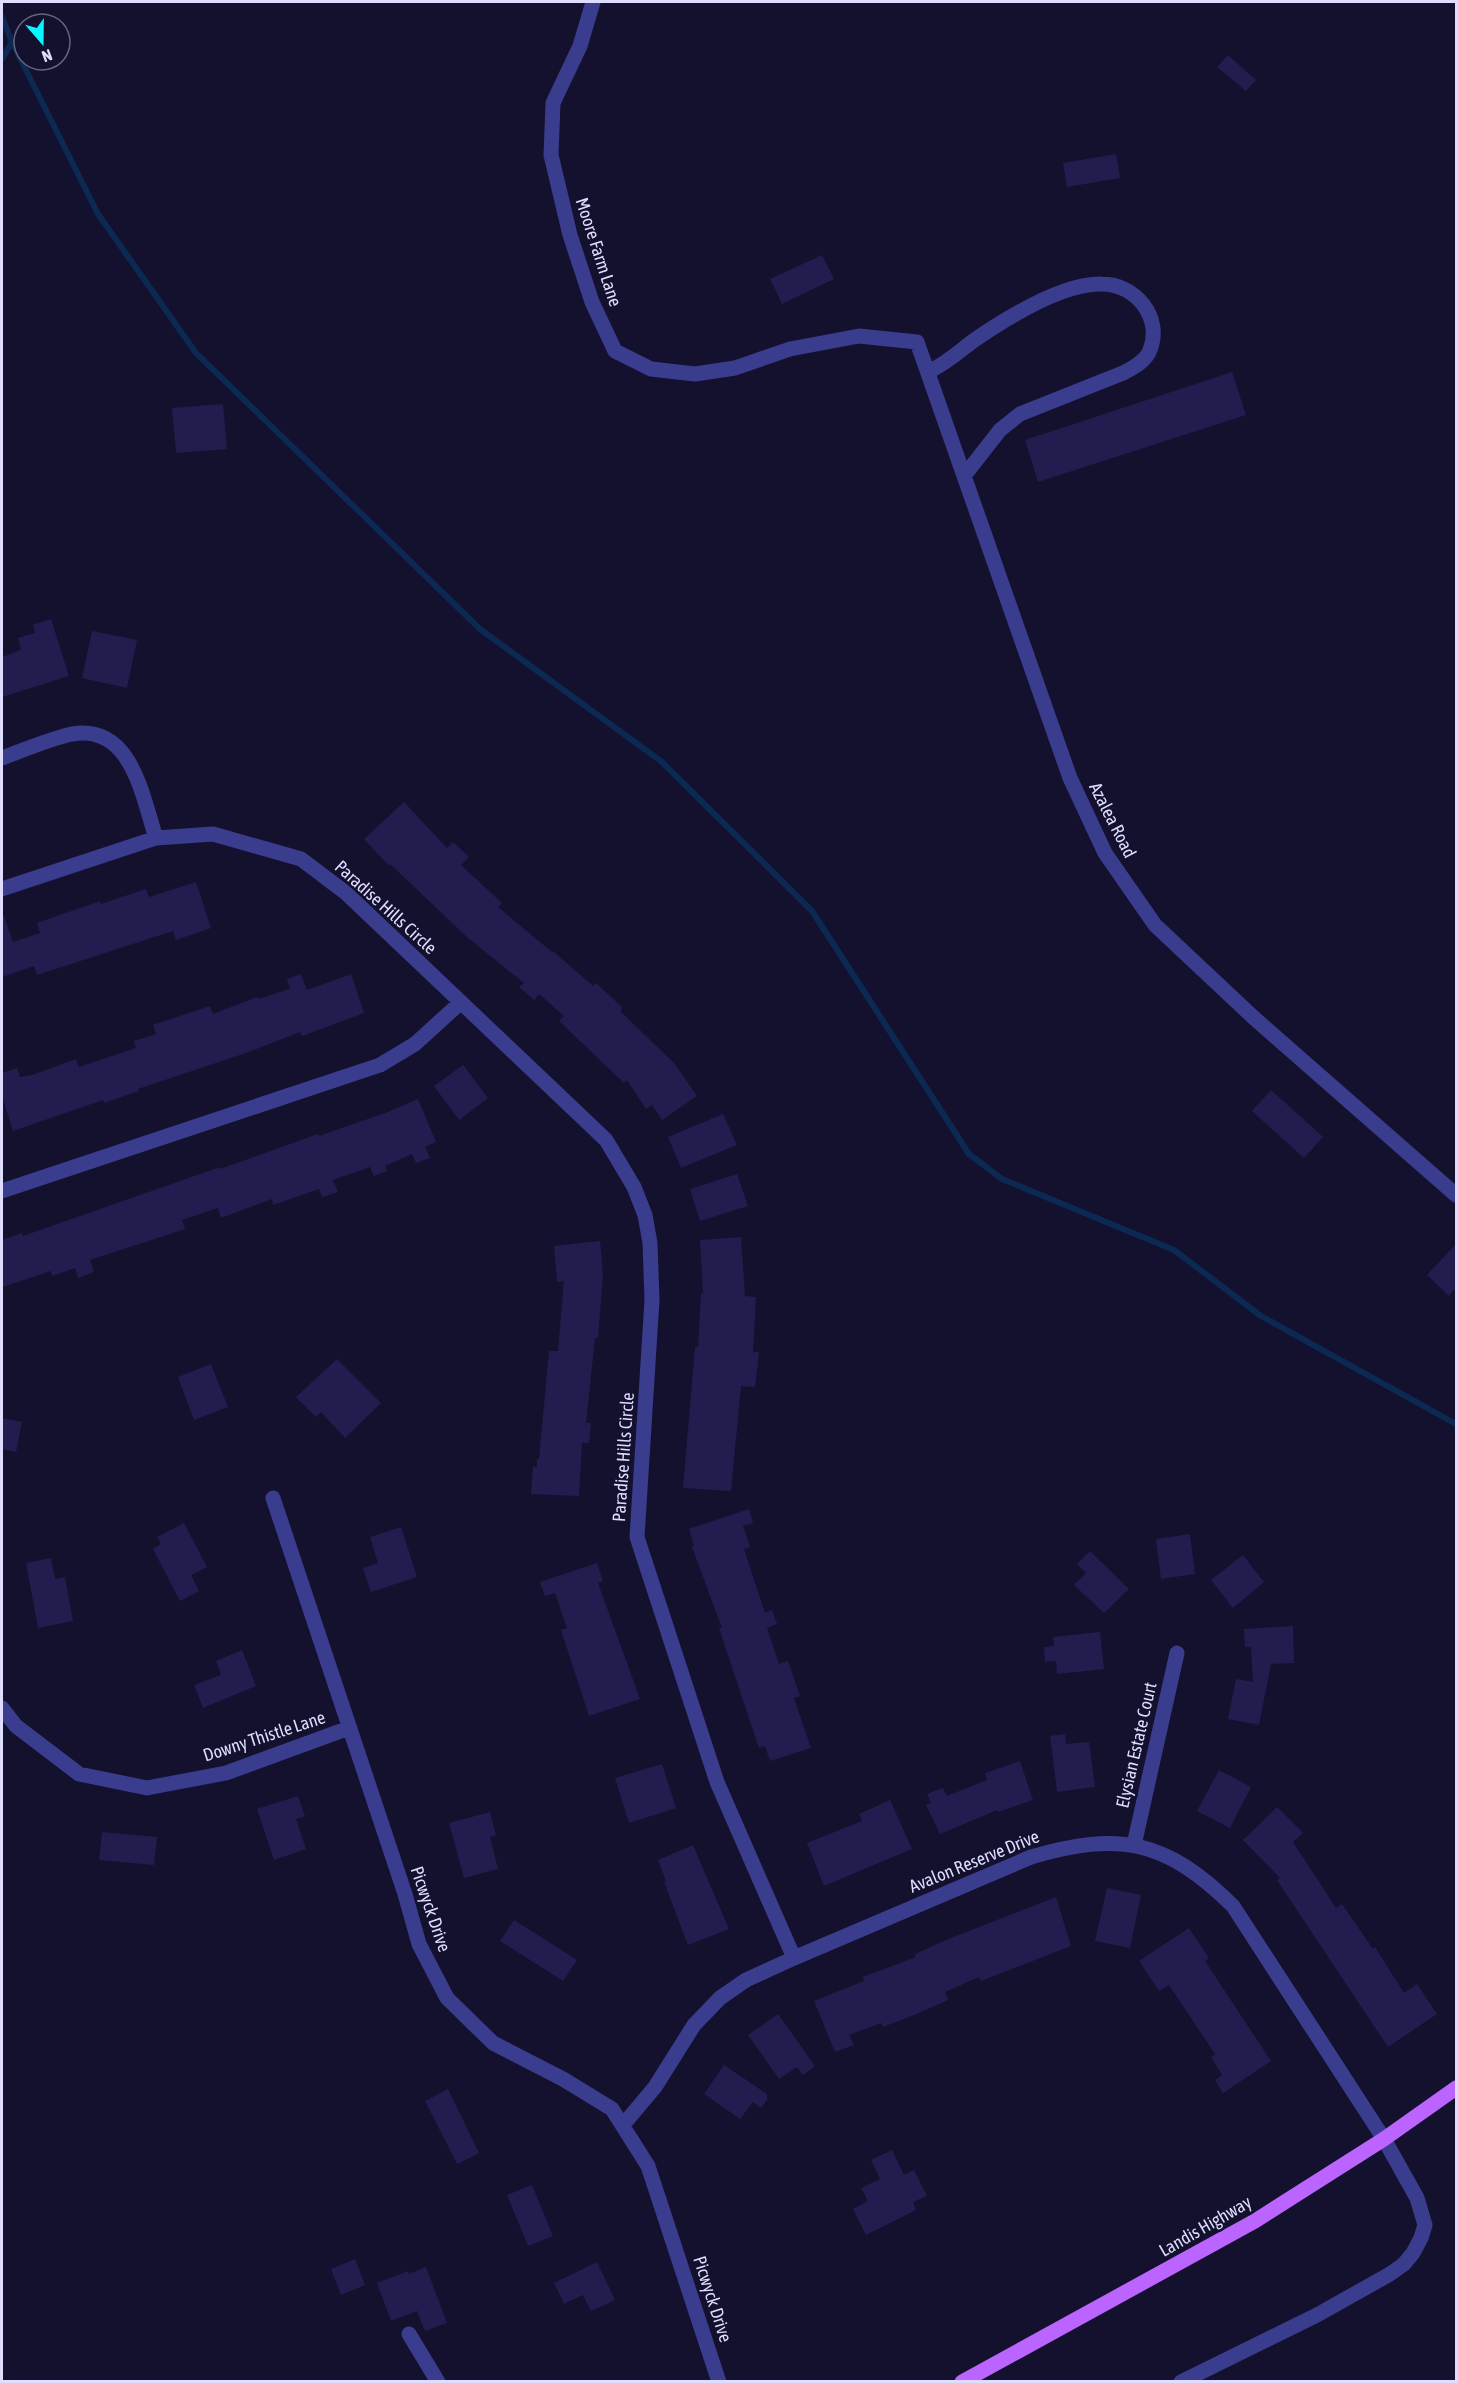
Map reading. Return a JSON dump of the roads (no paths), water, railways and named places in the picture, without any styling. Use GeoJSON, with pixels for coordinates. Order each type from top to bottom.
{"type":"FeatureCollection","features":[{"type":"Feature","properties":{"kind":"main road","name":"Landis Highway"},"geometry":{"type":"LineString","coordinates":[[962,2382],[1255,2221],[1384,2139],[1456,2088]]}},
{"type":"Feature","properties":{"kind":"street","name":"Moore Farm Lane"},"geometry":{"type":"LineString","coordinates":[[593,2],[580,46],[553,103],[551,155],[570,235],[592,302],[615,351],[651,369],[695,374],[735,368],[790,349],[859,336],[917,342]]}},
{"type":"Feature","properties":{"kind":"street"},"geometry":{"type":"LineString","coordinates":[[928,372],[946,364],[972,342],[1018,312],[1053,296],[1083,287],[1101,284],[1119,287],[1134,293],[1149,314],[1153,340],[1150,352],[1138,365],[1123,374],[1020,414],[1000,430],[964,476]]}},
{"type":"Feature","properties":{"kind":"street","name":"Azalea Road"},"geometry":{"type":"LineString","coordinates":[[917,342],[1070,778],[1105,853],[1155,925],[1253,1017],[1456,1195]]}},
{"type":"Feature","properties":{"kind":"street"},"geometry":{"type":"LineString","coordinates":[[2,758],[72,734],[94,734],[118,746],[132,765],[156,838]]}},
{"type":"Feature","properties":{"kind":"street","name":"Paradise Hills Circle"},"geometry":{"type":"LineString","coordinates":[[2,889],[156,838],[213,834],[301,859],[346,893],[606,1140],[624,1168],[645,1215],[652,1267],[652,1300],[637,1537],[717,1782],[794,1958]]}},
{"type":"Feature","properties":{"kind":"street"},"geometry":{"type":"LineString","coordinates":[[2,1191],[380,1065],[415,1044],[460,1003]]}},
{"type":"Feature","properties":{"kind":"street","name":"Picwyck Drive"},"geometry":{"type":"LineString","coordinates":[[273,1498],[419,1944],[447,1998],[493,2043],[563,2079],[612,2109],[648,2166],[719,2382]]}},
{"type":"Feature","properties":{"kind":"street","name":"Elysian Estate Court"},"geometry":{"type":"LineString","coordinates":[[1134,1845],[1177,1653]]}},
{"type":"Feature","properties":{"kind":"street","name":"Downy Thistle Lane"},"geometry":{"type":"LineString","coordinates":[[2,1708],[16,1726],[79,1774],[147,1788],[226,1773],[349,1728]]}},
{"type":"Feature","properties":{"kind":"street","name":"Avalon Reserve Drive"},"geometry":{"type":"LineString","coordinates":[[622,2125],[655,2088],[694,2025],[720,1998],[746,1980],[1031,1857],[1078,1845],[1101,1842],[1134,1845],[1177,1861],[1208,1882],[1233,1906],[1384,2139],[1423,2212],[1425,2225],[1421,2238],[1404,2264],[1317,2315],[1181,2382]]}},
{"type":"Feature","properties":{"kind":"street"},"geometry":{"type":"LineString","coordinates":[[409,2334],[438,2382]]}},
{"type":"Feature","properties":{"kind":"waterway"},"geometry":{"type":"LineString","coordinates":[[2,17],[12,42],[2,59]]}},
{"type":"Feature","properties":{"kind":"waterway"},"geometry":{"type":"LineString","coordinates":[[27,72],[98,214],[196,353],[480,629],[662,762],[812,911],[969,1154],[1002,1179],[1174,1250],[1261,1316],[1456,1424]]}}]}
